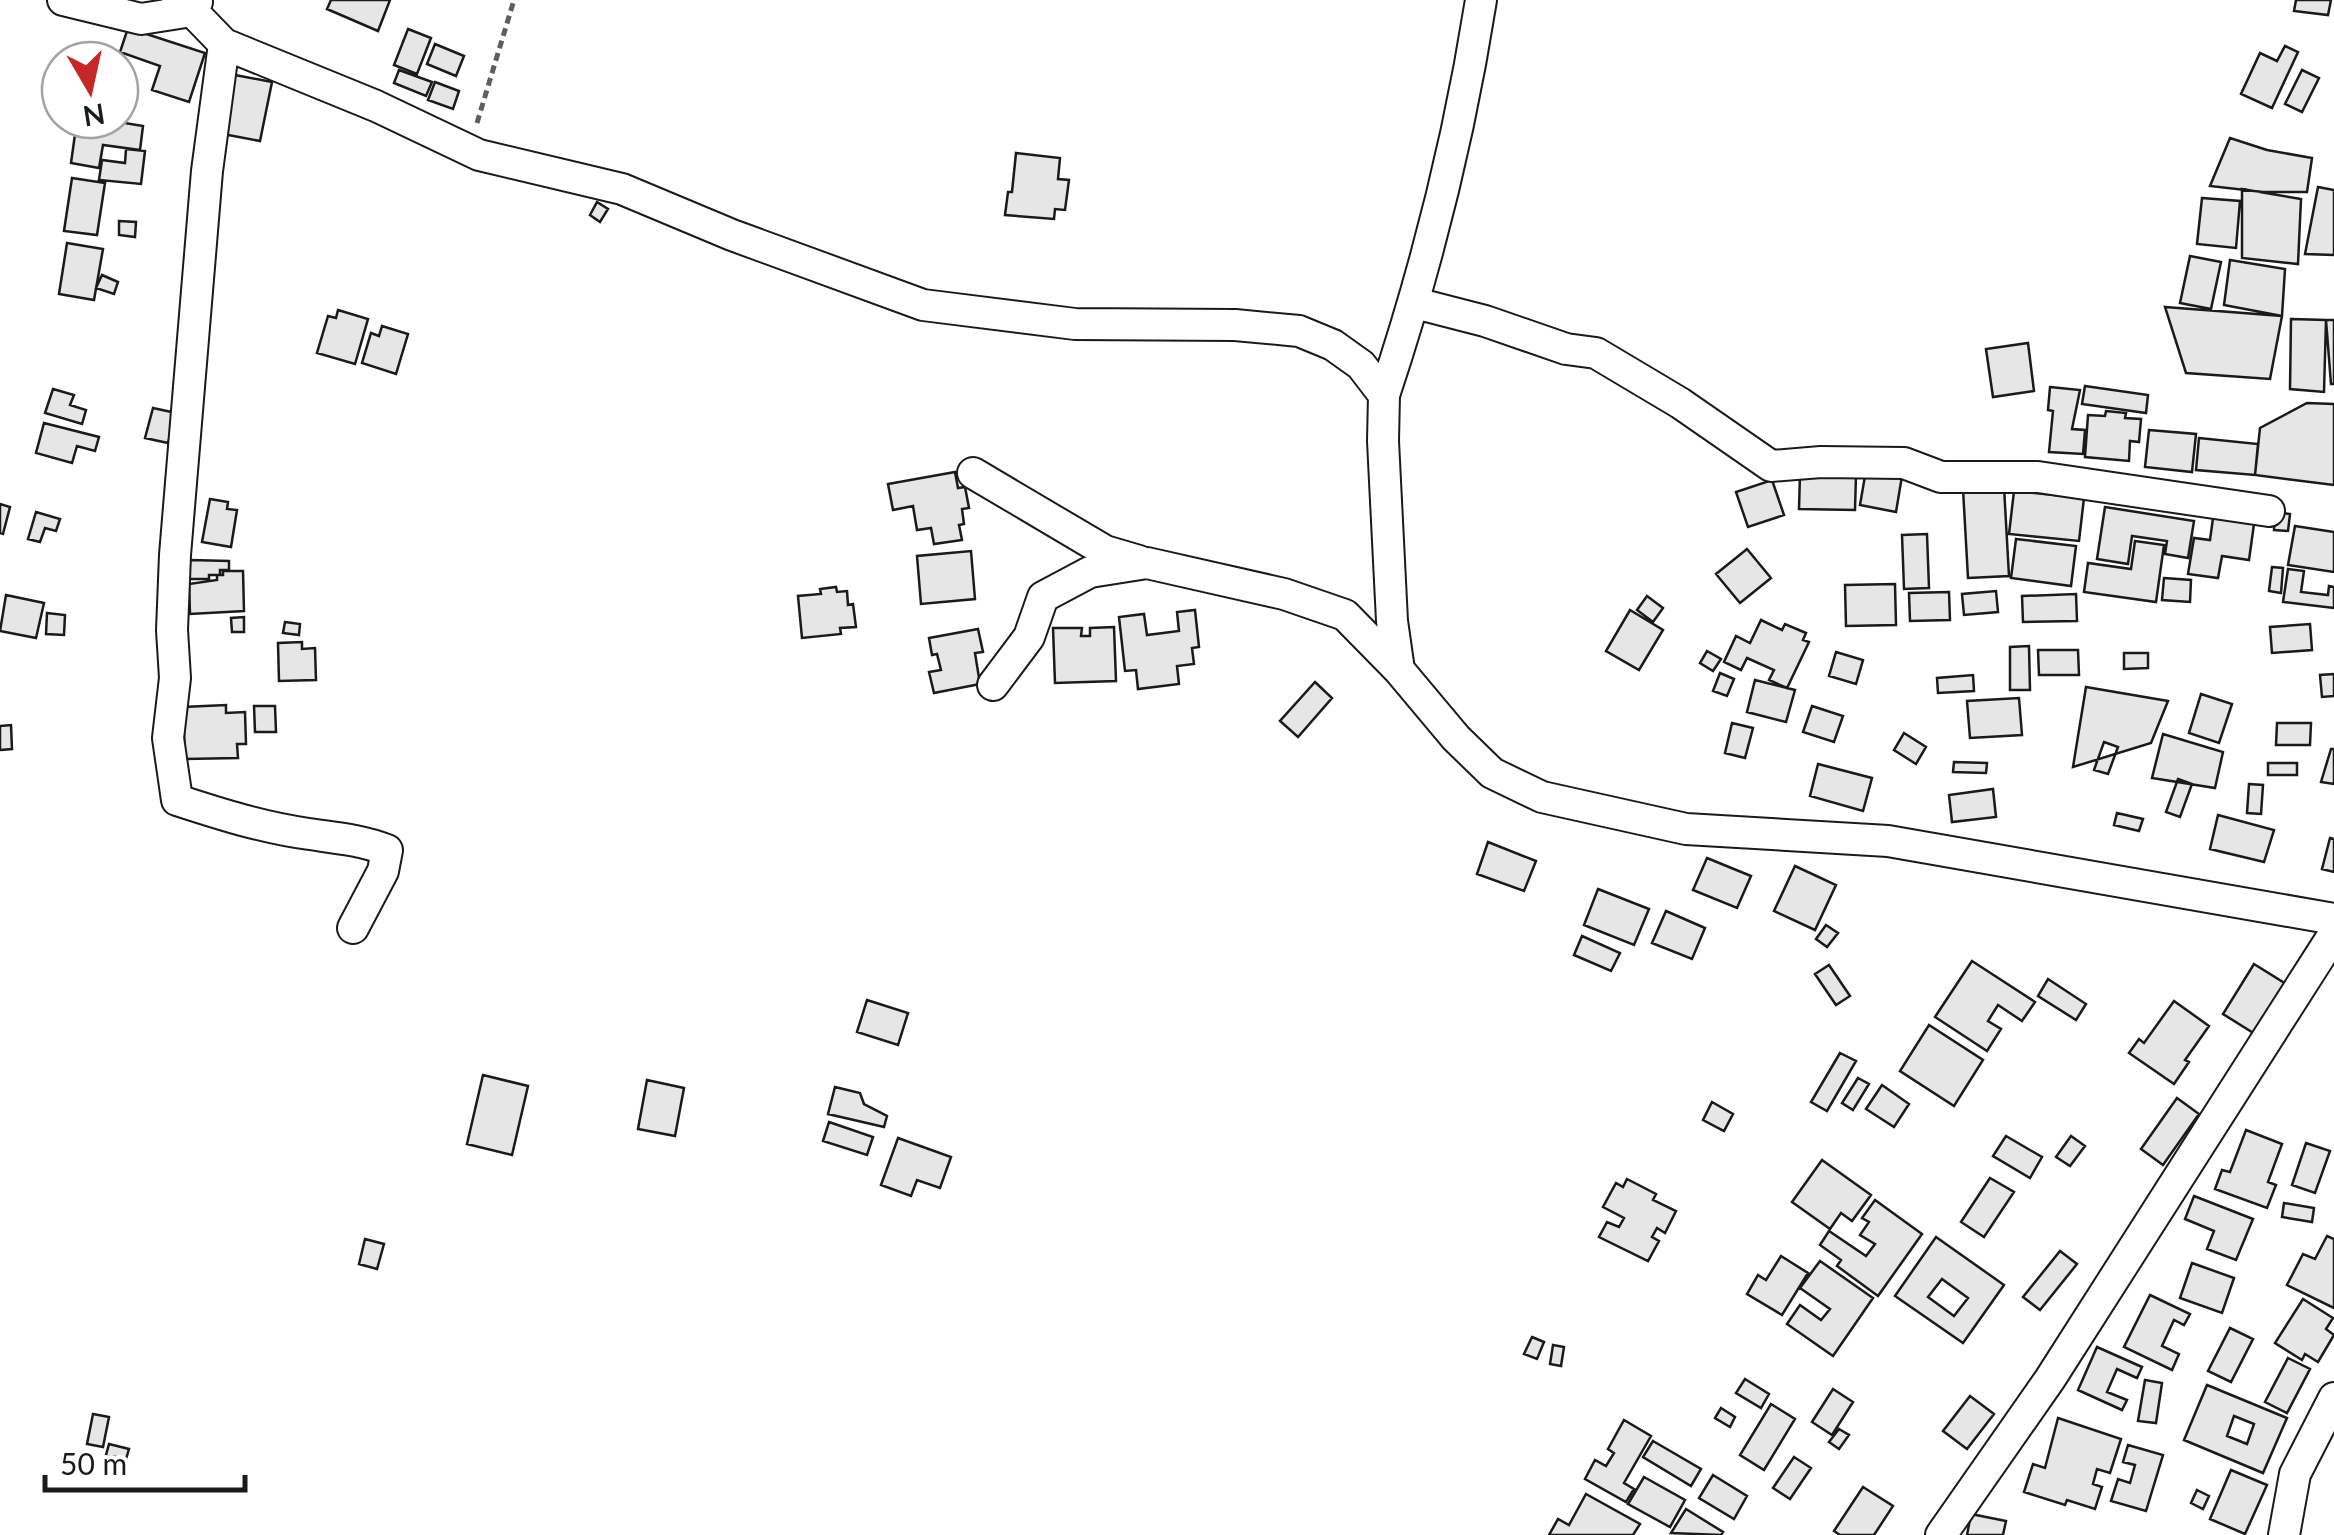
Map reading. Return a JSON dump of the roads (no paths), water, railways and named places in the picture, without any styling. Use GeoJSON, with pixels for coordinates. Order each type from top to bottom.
{"type":"FeatureCollection","features":[{"type":"Feature","properties":{"kind":"street"},"geometry":{"type":"LineString","coordinates":[[63,0],[141,19],[189,4],[224,44],[376,106],[478,156],[622,190],[923,305],[1075,324],[1234,325],[1300,331],[1361,365],[1384,395]]}},
{"type":"Feature","properties":{"kind":"street"},"geometry":{"type":"LineString","coordinates":[[1399,670],[1392,621],[1382,441],[1384,395],[1415,303],[1446,180],[1481,0]]}},
{"type":"Feature","properties":{"kind":"street"},"geometry":{"type":"LineString","coordinates":[[224,44],[207,171],[175,555],[175,678],[168,738],[177,800],[240,820],[308,834],[359,839],[387,850],[383,871],[353,928]]}},
{"type":"Feature","properties":{"kind":"street"},"geometry":{"type":"LineString","coordinates":[[1415,303],[1485,321],[1566,349],[1596,353],[1680,403],[1771,466],[1904,463],[1941,477],[2038,477],[2269,512]]}},
{"type":"Feature","properties":{"kind":"street"},"geometry":{"type":"LineString","coordinates":[[973,474],[1105,551],[1284,594],[1345,615],[1492,774],[1542,797],[1686,829],[1888,841],[2334,919]]}},
{"type":"Feature","properties":{"kind":"street"},"geometry":{"type":"LineString","coordinates":[[993,685],[1029,637],[1043,597],[1090,572],[1147,563]]}},
{"type":"Feature","properties":{"kind":"street"},"geometry":{"type":"LineString","coordinates":[[1941,1535],[2050,1380],[2334,934]]}},
{"type":"Feature","properties":{"kind":"street"},"geometry":{"type":"LineString","coordinates":[[2284,1535],[2295,1474],[2334,1398]]}}]}
